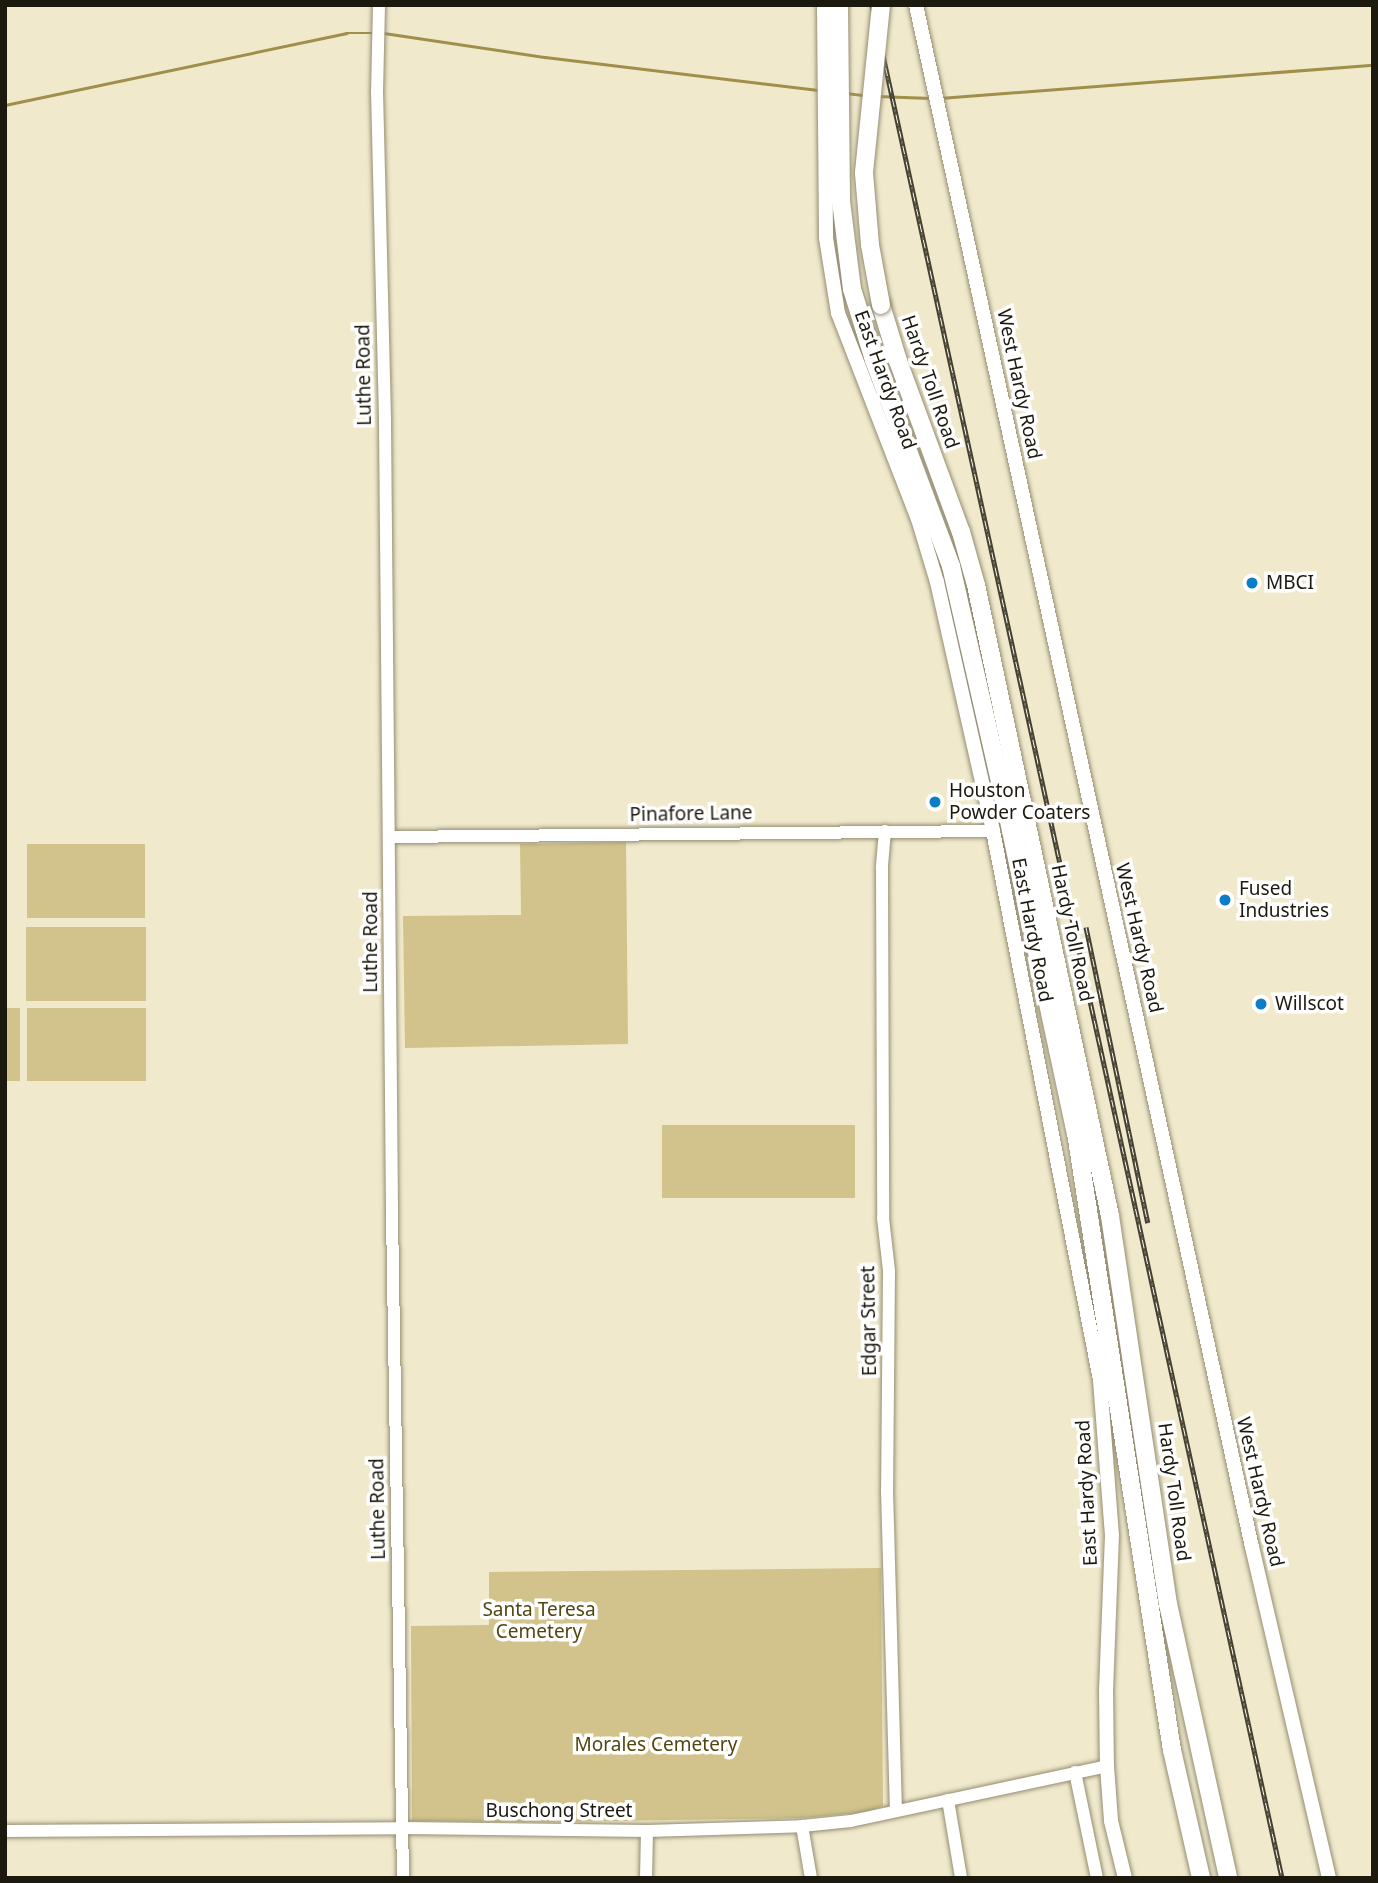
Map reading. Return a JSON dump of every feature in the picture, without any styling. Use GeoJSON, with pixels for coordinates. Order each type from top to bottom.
{"type":"FeatureCollection","features":[{"type":"Feature","properties":{"kind":"highway","name":"Hardy Toll Road"},"geometry":{"type":"LineString","coordinates":[[839,5],[843,228],[852,289],[878,373],[951,566],[1076,1133],[1172,1750],[1201,1878]]}},
{"type":"Feature","properties":{"kind":"highway","name":"Hardy Toll Road"},"geometry":{"type":"LineString","coordinates":[[881,5],[864,173],[870,245],[881,305],[898,361],[961,532],[976,585],[1110,1216],[1168,1604],[1228,1878]]}},
{"type":"Feature","properties":{"kind":"main road","name":"East Hardy Road"},"geometry":{"type":"LineString","coordinates":[[824,5],[826,238],[838,313],[931,560],[993,831],[1100,1380],[1112,1535],[1106,1689],[1107,1766],[1111,1821],[1125,1878]]}},
{"type":"Feature","properties":{"kind":"main road","name":"West Hardy Road"},"geometry":{"type":"LineString","coordinates":[[916,5],[1250,1537],[1329,1878]]}},
{"type":"Feature","properties":{"kind":"street","name":"Luthe Road"},"geometry":{"type":"LineString","coordinates":[[379,5],[377,48],[403,1878]]}},
{"type":"Feature","properties":{"kind":"street","name":"Edgar Street"},"geometry":{"type":"LineString","coordinates":[[885,831],[882,868],[883,1218],[889,1271],[887,1490],[896,1810]]}},
{"type":"Feature","properties":{"kind":"street","name":"Pinafore Lane"},"geometry":{"type":"LineString","coordinates":[[389,837],[993,831]]}},
{"type":"Feature","properties":{"kind":"street","name":"Buschong Street"},"geometry":{"type":"LineString","coordinates":[[5,1831],[401,1828],[647,1830],[802,1826],[850,1821],[1107,1766]]}},
{"type":"Feature","properties":{"kind":"street"},"geometry":{"type":"LineString","coordinates":[[1075,1772],[1097,1878]]}},
{"type":"Feature","properties":{"kind":"street"},"geometry":{"type":"LineString","coordinates":[[948,1800],[961,1878]]}},
{"type":"Feature","properties":{"kind":"street"},"geometry":{"type":"LineString","coordinates":[[802,1826],[811,1878]]}},
{"type":"Feature","properties":{"kind":"street"},"geometry":{"type":"LineString","coordinates":[[646,1878],[647,1830]]}},
{"type":"Feature","properties":{"kind":"green space"},"geometry":{"type":"Polygon","coordinates":[[[626,842],[628,1044],[405,1048],[403,916],[521,915],[520,844],[626,842]]]}},
{"type":"Feature","properties":{"kind":"green space"},"geometry":{"type":"Polygon","coordinates":[[[27,844],[145,844],[145,918],[27,918],[27,844]]]}},
{"type":"Feature","properties":{"kind":"green space"},"geometry":{"type":"Polygon","coordinates":[[[26,927],[146,927],[146,1001],[26,1001],[26,927]]]}},
{"type":"Feature","properties":{"kind":"green space"},"geometry":{"type":"Polygon","coordinates":[[[5,1008],[20,1008],[20,1081],[5,1081],[5,1008]]]}},
{"type":"Feature","properties":{"kind":"green space"},"geometry":{"type":"Polygon","coordinates":[[[27,1008],[146,1008],[146,1081],[27,1081],[27,1008]]]}},
{"type":"Feature","properties":{"kind":"green space"},"geometry":{"type":"Polygon","coordinates":[[[662,1125],[855,1125],[855,1198],[662,1198],[662,1125]]]}},
{"type":"Feature","properties":{"kind":"green space","name":"Morales Cemetery"},"geometry":{"type":"Polygon","coordinates":[[[881,1568],[883,1806],[867,1812],[803,1818],[412,1821],[411,1626],[489,1625],[489,1572],[881,1568]]]}},
{"type":"Feature","properties":{"kind":"waterway"},"geometry":{"type":"LineString","coordinates":[[5,105],[346,33],[374,33]]}},
{"type":"Feature","properties":{"kind":"waterway"},"geometry":{"type":"LineString","coordinates":[[384,33],[545,57],[818,90]]}},
{"type":"Feature","properties":{"kind":"waterway"},"geometry":{"type":"LineString","coordinates":[[940,98],[1373,65]]}},
{"type":"Feature","properties":{"kind":"waterway"},"geometry":{"type":"LineString","coordinates":[[846,93],[863,95]]}},
{"type":"Feature","properties":{"kind":"waterway"},"geometry":{"type":"LineString","coordinates":[[877,96],[930,98]]}},
{"type":"Feature","properties":{"kind":"railway"},"geometry":{"type":"LineString","coordinates":[[872,5],[1282,1878]]}},
{"type":"Feature","properties":{"kind":"railway"},"geometry":{"type":"LineString","coordinates":[[1086,927],[1148,1223]]}},
{"type":"Feature","properties":{"kind":"place","name":"MBCI"},"geometry":{"type":"Point","coordinates":[1252,583]}},
{"type":"Feature","properties":{"kind":"place","name":"Houston Powder Coaters"},"geometry":{"type":"Point","coordinates":[935,802]}},
{"type":"Feature","properties":{"kind":"place","name":"Fused Industries"},"geometry":{"type":"Point","coordinates":[1225,900]}},
{"type":"Feature","properties":{"kind":"place","name":"Willscot"},"geometry":{"type":"Point","coordinates":[1261,1004]}},
{"type":"Feature","properties":{"kind":"park label","name":"Santa Teresa Cemetery"},"geometry":{"type":"Point","coordinates":[539,1621]}}]}
